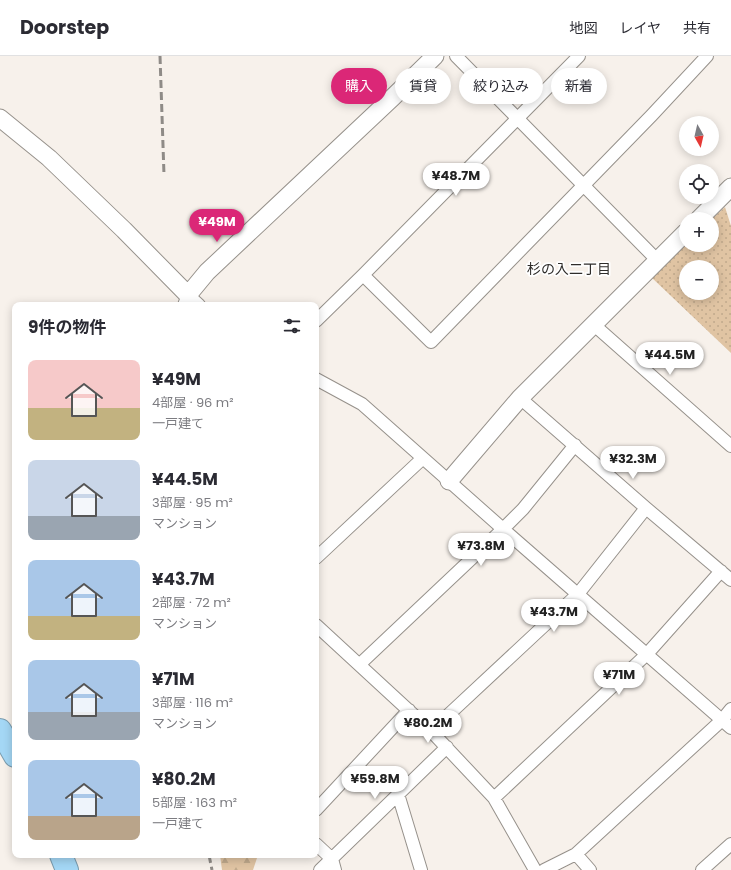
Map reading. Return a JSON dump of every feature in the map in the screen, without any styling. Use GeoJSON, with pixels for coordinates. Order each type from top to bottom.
{"type":"FeatureCollection","features":[{"type":"Feature","properties":{"kind":"highway"},"geometry":{"type":"LineString","coordinates":[[0,730],[12,751]]}},
{"type":"Feature","properties":{"kind":"highway"},"geometry":{"type":"LineString","coordinates":[[62,858],[68,870]]}},
{"type":"Feature","properties":{"kind":"street"},"geometry":{"type":"LineString","coordinates":[[0,118],[49,158],[124,230],[190,302],[207,272],[435,56]]}},
{"type":"Feature","properties":{"kind":"street"},"geometry":{"type":"LineString","coordinates":[[456,56],[658,261]]}},
{"type":"Feature","properties":{"kind":"street"},"geometry":{"type":"LineString","coordinates":[[319,318],[579,56]]}},
{"type":"Feature","properties":{"kind":"street"},"geometry":{"type":"LineString","coordinates":[[363,275],[431,342],[652,115],[707,56]]}},
{"type":"Feature","properties":{"kind":"street"},"geometry":{"type":"LineString","coordinates":[[707,212],[731,188]]}},
{"type":"Feature","properties":{"kind":"street"},"geometry":{"type":"LineString","coordinates":[[450,481],[520,398],[679,239]]}},
{"type":"Feature","properties":{"kind":"street"},"geometry":{"type":"LineString","coordinates":[[593,324],[731,446]]}},
{"type":"Feature","properties":{"kind":"street"},"geometry":{"type":"LineString","coordinates":[[319,381],[362,404],[726,724]]}},
{"type":"Feature","properties":{"kind":"street"},"geometry":{"type":"LineString","coordinates":[[520,398],[731,580]]}},
{"type":"Feature","properties":{"kind":"street"},"geometry":{"type":"LineString","coordinates":[[360,664],[523,509],[575,445]]}},
{"type":"Feature","properties":{"kind":"street"},"geometry":{"type":"LineString","coordinates":[[319,555],[422,458]]}},
{"type":"Feature","properties":{"kind":"street"},"geometry":{"type":"LineString","coordinates":[[431,731],[578,594],[646,508]]}},
{"type":"Feature","properties":{"kind":"street"},"geometry":{"type":"LineString","coordinates":[[494,798],[647,654],[721,571]]}},
{"type":"Feature","properties":{"kind":"street"},"geometry":{"type":"LineString","coordinates":[[319,628],[431,731],[494,798],[535,870]]}},
{"type":"Feature","properties":{"kind":"street"},"geometry":{"type":"LineString","coordinates":[[544,870],[576,854],[726,724],[731,709]]}},
{"type":"Feature","properties":{"kind":"street"},"geometry":{"type":"LineString","coordinates":[[319,807],[409,710]]}},
{"type":"Feature","properties":{"kind":"street"},"geometry":{"type":"LineString","coordinates":[[320,870],[334,864],[398,794],[447,747]]}},
{"type":"Feature","properties":{"kind":"street"},"geometry":{"type":"LineString","coordinates":[[398,794],[421,870]]}},
{"type":"Feature","properties":{"kind":"street"},"geometry":{"type":"LineString","coordinates":[[702,870],[731,844]]}},
{"type":"Feature","properties":{"kind":"street"},"geometry":{"type":"LineString","coordinates":[[319,847],[334,864]]}},
{"type":"Feature","properties":{"kind":"street"},"geometry":{"type":"LineString","coordinates":[[576,854],[590,870]]}},
{"type":"Feature","properties":{"kind":"green space"},"geometry":{"type":"Polygon","coordinates":[[[725,207],[731,226],[731,353],[651,277],[679,251],[679,252],[719,252],[719,213],[725,207]]]}},
{"type":"Feature","properties":{"kind":"green space"},"geometry":{"type":"Polygon","coordinates":[[[220,858],[257,858],[253,870],[222,870],[220,858]]]}},
{"type":"Feature","properties":{"kind":"railway"},"geometry":{"type":"LineString","coordinates":[[160,56],[164,175]]}},
{"type":"Feature","properties":{"kind":"railway"},"geometry":{"type":"LineString","coordinates":[[210,858],[212,870]]}},
{"type":"Feature","properties":{"kind":"district","name":"杉の入二丁目"},"geometry":{"type":"Point","coordinates":[569,269]}}]}
